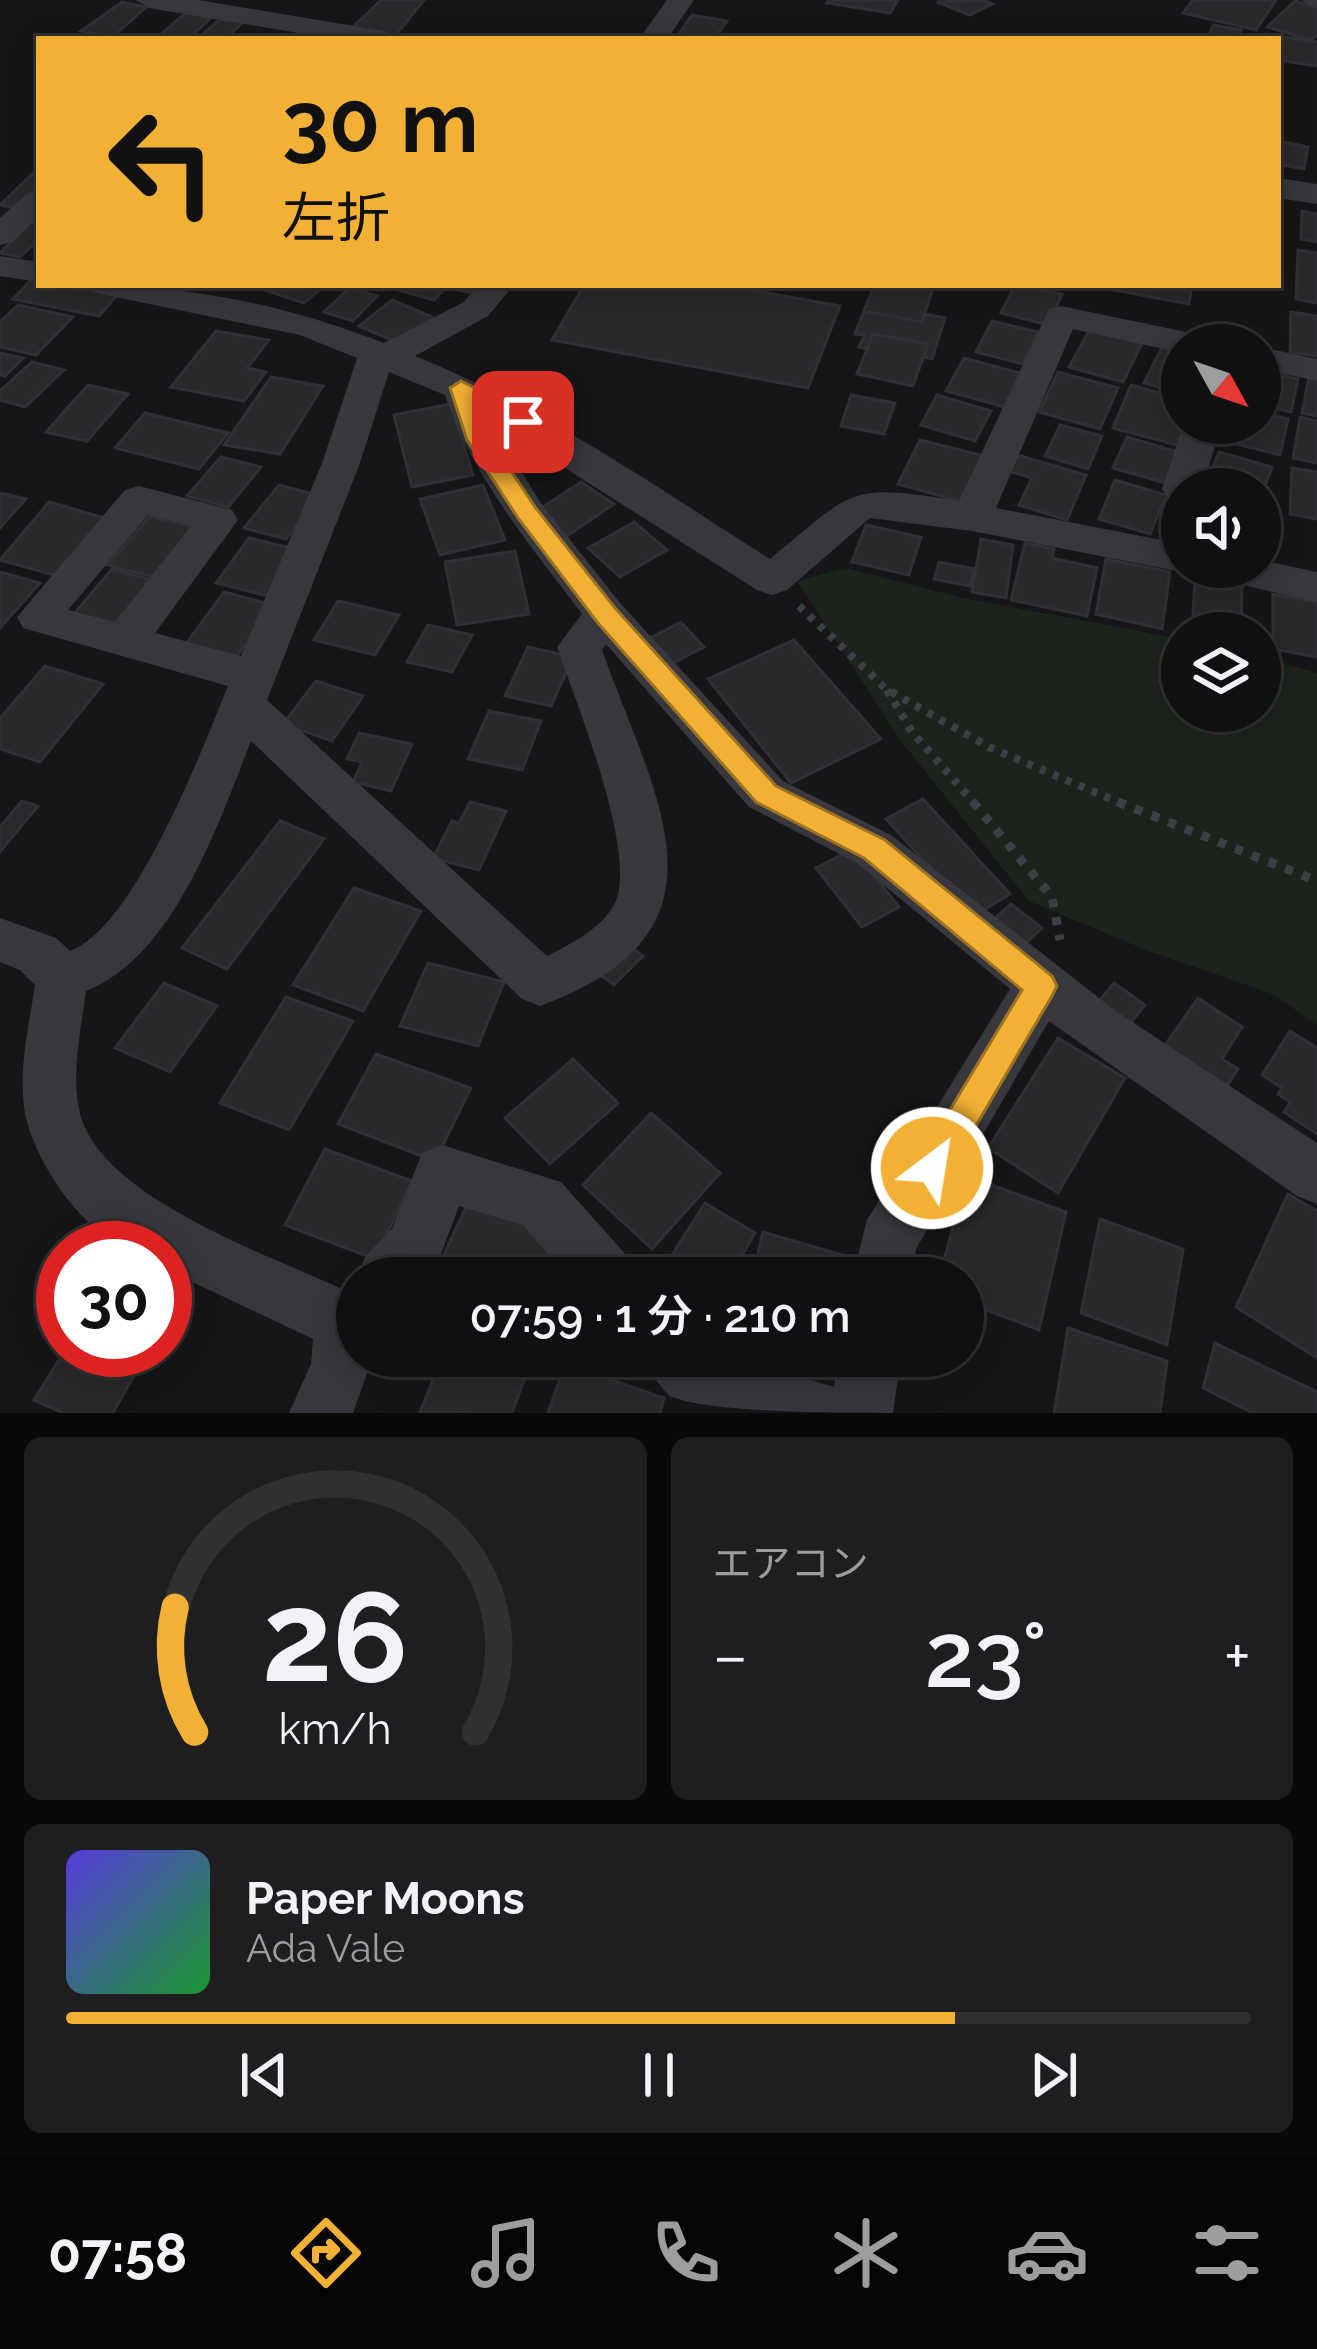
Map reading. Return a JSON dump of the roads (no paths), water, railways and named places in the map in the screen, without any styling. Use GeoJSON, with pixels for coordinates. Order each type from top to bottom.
{"type":"FeatureCollection","features":[{"type":"Feature","properties":{"kind":"street"},"geometry":{"type":"LineString","coordinates":[[149,0],[364,36]]}},
{"type":"Feature","properties":{"kind":"street"},"geometry":{"type":"LineString","coordinates":[[655,36],[681,0]]}},
{"type":"Feature","properties":{"kind":"street"},"geometry":{"type":"LineString","coordinates":[[1281,188],[1317,194]]}},
{"type":"Feature","properties":{"kind":"street"},"geometry":{"type":"LineString","coordinates":[[9,262],[36,206]]}},
{"type":"Feature","properties":{"kind":"street"},"geometry":{"type":"LineString","coordinates":[[121,288],[310,326],[461,388],[547,436],[772,580],[861,506],[898,506],[972,517],[1161,554]]}},
{"type":"Feature","properties":{"kind":"street"},"geometry":{"type":"LineString","coordinates":[[62,977],[99,963],[137,918],[187,843],[382,355],[476,309],[494,288]]}},
{"type":"Feature","properties":{"kind":"street"},"geometry":{"type":"LineString","coordinates":[[972,517],[1061,316],[1161,337]]}},
{"type":"Feature","properties":{"kind":"street"},"geometry":{"type":"LineString","coordinates":[[1281,362],[1317,370]]}},
{"type":"Feature","properties":{"kind":"street"},"geometry":{"type":"LineString","coordinates":[[461,388],[479,440],[526,512],[606,615],[766,794],[874,849],[1041,986],[1317,1176]]}},
{"type":"Feature","properties":{"kind":"street"},"geometry":{"type":"LineString","coordinates":[[1281,579],[1317,587]]}},
{"type":"Feature","properties":{"kind":"street"},"geometry":{"type":"LineString","coordinates":[[125,640],[250,691],[540,983],[582,965],[615,942],[643,902],[641,836],[579,646],[606,615]]}},
{"type":"Feature","properties":{"kind":"street"},"geometry":{"type":"LineString","coordinates":[[0,940],[38,954],[62,977]]}},
{"type":"Feature","properties":{"kind":"street"},"geometry":{"type":"LineString","coordinates":[[62,977],[52,1075],[55,1124],[79,1174],[150,1230],[336,1310]]}},
{"type":"Feature","properties":{"kind":"street"},"geometry":{"type":"LineString","coordinates":[[885,1257],[888,1241],[1041,986]]}},
{"type":"Feature","properties":{"kind":"street"},"geometry":{"type":"LineString","coordinates":[[406,1257],[414,1249],[442,1173],[541,1202],[589,1257]]}},
{"type":"Feature","properties":{"kind":"street"},"geometry":{"type":"LineString","coordinates":[[321,1413],[337,1377]]}},
{"type":"Feature","properties":{"kind":"street"},"geometry":{"type":"LineString","coordinates":[[699,1377],[820,1413]]}},
{"type":"Feature","properties":{"kind":"street"},"geometry":{"type":"LineString","coordinates":[[861,1413],[867,1377]]}}]}
